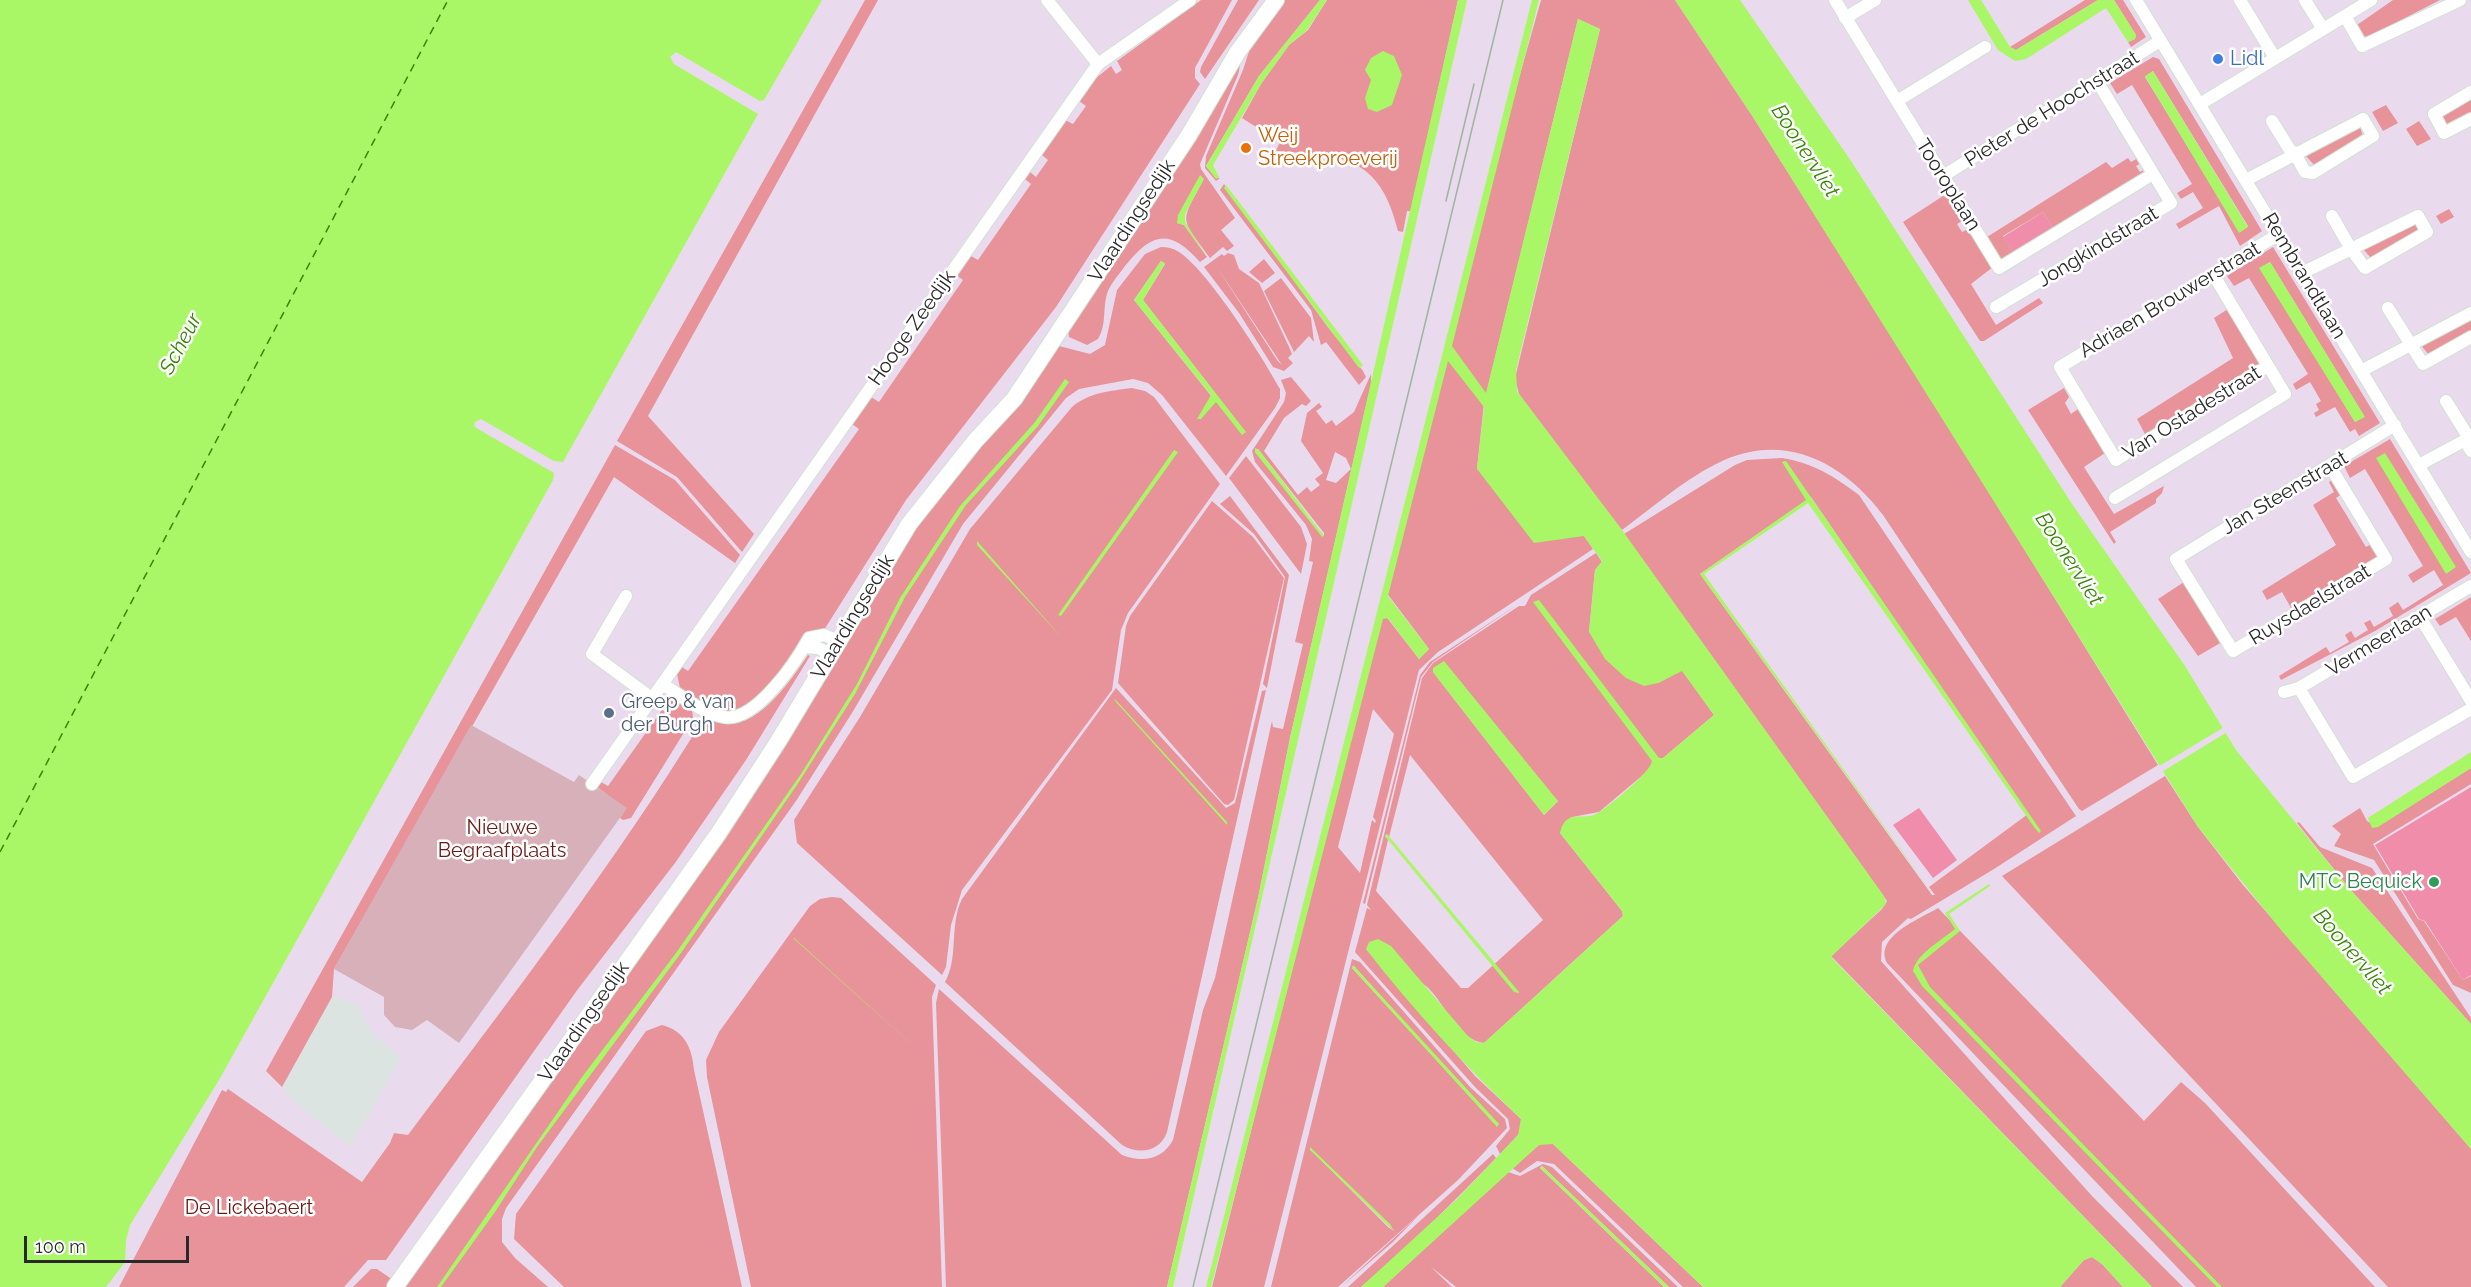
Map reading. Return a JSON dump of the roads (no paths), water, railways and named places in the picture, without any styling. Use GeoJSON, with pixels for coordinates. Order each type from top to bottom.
{"type":"FeatureCollection","features":[{"type":"Feature","properties":{"kind":"street"},"geometry":{"type":"LineString","coordinates":[[1047,0],[1098,64]]}},
{"type":"Feature","properties":{"kind":"street","name":"Hooge Zeedijk"},"geometry":{"type":"LineString","coordinates":[[592,784],[1098,64],[1174,5],[1190,0]]}},
{"type":"Feature","properties":{"kind":"street","name":"Vlaardingsedijk"},"geometry":{"type":"LineString","coordinates":[[395,1287],[718,834],[835,648],[909,524],[975,441],[1014,399],[1189,135],[1238,53],[1276,0]]}},
{"type":"Feature","properties":{"kind":"street","name":"Tooroplaan"},"geometry":{"type":"LineString","coordinates":[[1835,0],[1999,268]]}},
{"type":"Feature","properties":{"kind":"street"},"geometry":{"type":"LineString","coordinates":[[1845,18],[1875,0]]}},
{"type":"Feature","properties":{"kind":"street","name":"Rembrandtlaan"},"geometry":{"type":"LineString","coordinates":[[2136,0],[2471,552]]}},
{"type":"Feature","properties":{"kind":"street"},"geometry":{"type":"LineString","coordinates":[[2240,0],[2275,58]]}},
{"type":"Feature","properties":{"kind":"street"},"geometry":{"type":"LineString","coordinates":[[2305,0],[2323,29]]}},
{"type":"Feature","properties":{"kind":"street"},"geometry":{"type":"LineString","coordinates":[[2200,104],[2371,0]]}},
{"type":"Feature","properties":{"kind":"street"},"geometry":{"type":"LineString","coordinates":[[2345,16],[2362,46],[2460,0]]}},
{"type":"Feature","properties":{"kind":"street","name":"Pieter de Hoochstraat"},"geometry":{"type":"LineString","coordinates":[[1943,176],[2160,41]]}},
{"type":"Feature","properties":{"kind":"street"},"geometry":{"type":"LineString","coordinates":[[1897,101],[1985,47]]}},
{"type":"Feature","properties":{"kind":"street","name":"Jongkindstraat"},"geometry":{"type":"LineString","coordinates":[[1996,307],[2170,203],[2097,81]]}},
{"type":"Feature","properties":{"kind":"street"},"geometry":{"type":"LineString","coordinates":[[2471,92],[2434,114],[2444,133],[2471,119]]}},
{"type":"Feature","properties":{"kind":"street"},"geometry":{"type":"LineString","coordinates":[[2246,180],[2294,154],[2363,119],[2373,136],[2313,173],[2305,172],[2294,154],[2272,121]]}},
{"type":"Feature","properties":{"kind":"street","name":"Jongkindstraat"},"geometry":{"type":"LineString","coordinates":[[1999,268],[2153,174]]}},
{"type":"Feature","properties":{"kind":"street"},"geometry":{"type":"LineString","coordinates":[[2302,273],[2351,249],[2418,216],[2427,232],[2365,268],[2351,249],[2332,216]]}},
{"type":"Feature","properties":{"kind":"street","name":"Adriaen Brouwerstraat"},"geometry":{"type":"LineString","coordinates":[[2060,367],[2279,234]]}},
{"type":"Feature","properties":{"kind":"street","name":"Van Ostadestraat"},"geometry":{"type":"LineString","coordinates":[[2115,498],[2285,394],[2213,274]]}},
{"type":"Feature","properties":{"kind":"street"},"geometry":{"type":"LineString","coordinates":[[2388,308],[2423,364],[2471,337]]}},
{"type":"Feature","properties":{"kind":"street"},"geometry":{"type":"LineString","coordinates":[[2361,370],[2471,312]]}},
{"type":"Feature","properties":{"kind":"street","name":"Van Ostadestraat"},"geometry":{"type":"LineString","coordinates":[[2060,367],[2116,460],[2268,366]]}},
{"type":"Feature","properties":{"kind":"street"},"geometry":{"type":"LineString","coordinates":[[2446,401],[2468,438],[2471,451]]}},
{"type":"Feature","properties":{"kind":"street","name":"Jan Steenstraat"},"geometry":{"type":"LineString","coordinates":[[2176,559],[2395,425]]}},
{"type":"Feature","properties":{"kind":"street"},"geometry":{"type":"LineString","coordinates":[[2419,465],[2468,438]]}},
{"type":"Feature","properties":{"kind":"street","name":"Ruysdaelstraat"},"geometry":{"type":"LineString","coordinates":[[2176,559],[2232,651],[2386,560],[2330,466]]}},
{"type":"Feature","properties":{"kind":"street","name":"Vermeerlaan"},"geometry":{"type":"LineString","coordinates":[[2284,692],[2299,688],[2471,586]]}},
{"type":"Feature","properties":{"kind":"street"},"geometry":{"type":"LineString","coordinates":[[626,596],[592,654],[653,699]]}},
{"type":"Feature","properties":{"kind":"street"},"geometry":{"type":"LineString","coordinates":[[2420,617],[2471,701]]}},
{"type":"Feature","properties":{"kind":"street"},"geometry":{"type":"LineString","coordinates":[[662,684],[717,716],[726,718],[744,715],[769,693],[804,647],[835,648]]}},
{"type":"Feature","properties":{"kind":"street"},"geometry":{"type":"LineString","coordinates":[[2299,688],[2353,777],[2471,709]]}},
{"type":"Feature","properties":{"kind":"water","name":"Scheur"},"geometry":{"type":"Polygon","coordinates":[[[0,0],[822,0],[764,100],[760,101],[676,52],[670,57],[674,64],[758,114],[563,462],[554,461],[481,419],[475,422],[474,426],[478,429],[554,473],[553,480],[219,1080],[130,1225],[126,1240],[125,1262],[106,1287],[0,1287],[0,0]]]}},
{"type":"Feature","properties":{"kind":"water"},"geometry":{"type":"Polygon","coordinates":[[[1320,0],[1327,0],[1307,30],[1289,45],[1261,84],[1213,165],[1219,177],[1216,179],[1206,166],[1259,76],[1320,0]]]}},
{"type":"Feature","properties":{"kind":"water"},"geometry":{"type":"Polygon","coordinates":[[[1458,0],[1467,0],[1173,1287],[1167,1287],[1258,898],[1290,738],[1458,0]]]}},
{"type":"Feature","properties":{"kind":"water"},"geometry":{"type":"Polygon","coordinates":[[[1532,0],[1539,0],[1452,346],[1486,393],[1578,19],[1600,29],[1516,370],[1517,391],[1622,530],[1884,896],[1886,904],[1831,957],[2152,1287],[2123,1287],[2102,1264],[2092,1257],[2084,1260],[2060,1287],[1703,1287],[1553,1144],[1539,1145],[1383,1287],[1361,1287],[1457,1199],[1518,1135],[1521,1119],[1460,1058],[1402,994],[1366,949],[1369,942],[1378,939],[1391,946],[1467,1035],[1476,1042],[1484,1043],[1623,916],[1622,911],[1560,833],[1566,820],[1598,813],[1611,804],[1637,781],[1652,761],[1533,602],[1539,600],[1659,758],[1663,758],[1714,715],[1682,671],[1658,683],[1644,686],[1626,678],[1605,659],[1589,632],[1595,570],[1602,561],[1584,536],[1534,543],[1477,469],[1484,407],[1448,361],[1388,596],[1429,649],[1419,659],[1388,618],[1383,619],[1211,1287],[1206,1287],[1532,0]]]}},
{"type":"Feature","properties":{"kind":"water","name":"Boonervliet"},"geometry":{"type":"Polygon","coordinates":[[[1675,0],[1740,0],[1851,161],[2072,504],[2185,666],[2236,750],[2349,888],[2471,1024],[2471,1149],[2281,930],[2198,827],[1753,117],[1675,0]]]}},
{"type":"Feature","properties":{"kind":"water"},"geometry":{"type":"Polygon","coordinates":[[[1968,0],[1981,0],[2010,47],[2016,50],[2098,0],[2114,0],[2136,35],[2135,39],[2128,42],[2106,8],[2026,59],[2015,61],[1998,50],[1968,0]]]}},
{"type":"Feature","properties":{"kind":"water"},"geometry":{"type":"Polygon","coordinates":[[[1383,51],[1394,56],[1402,75],[1392,105],[1377,112],[1368,109],[1365,98],[1371,80],[1365,70],[1371,58],[1383,51]]]}},
{"type":"Feature","properties":{"kind":"water"},"geometry":{"type":"Polygon","coordinates":[[[2153,71],[2248,227],[2239,233],[2145,76],[2153,71]]]}},
{"type":"Feature","properties":{"kind":"water"},"geometry":{"type":"Polygon","coordinates":[[[1200,175],[1204,179],[1185,214],[1185,222],[1207,257],[1184,225],[1177,223],[1178,215],[1200,175]]]}},
{"type":"Feature","properties":{"kind":"water"},"geometry":{"type":"Polygon","coordinates":[[[1226,185],[1363,365],[1359,368],[1224,188],[1226,185]]]}},
{"type":"Feature","properties":{"kind":"water"},"geometry":{"type":"Polygon","coordinates":[[[1161,261],[1165,263],[1143,300],[1246,432],[1242,435],[1216,402],[1201,419],[1197,419],[1211,395],[1134,300],[1161,261]]]}},
{"type":"Feature","properties":{"kind":"water"},"geometry":{"type":"Polygon","coordinates":[[[2270,262],[2365,417],[2355,422],[2259,268],[2270,262]]]}},
{"type":"Feature","properties":{"kind":"water"},"geometry":{"type":"Polygon","coordinates":[[[1065,379],[1069,382],[1038,426],[966,505],[905,597],[855,694],[797,785],[681,953],[537,1147],[495,1212],[441,1287],[437,1287],[582,1077],[676,953],[801,774],[857,684],[900,598],[960,506],[1035,422],[1065,379]]]}},
{"type":"Feature","properties":{"kind":"water"},"geometry":{"type":"Polygon","coordinates":[[[1255,448],[1259,450],[1324,536],[1322,537],[1255,452],[1255,448]]]}},
{"type":"Feature","properties":{"kind":"water"},"geometry":{"type":"Polygon","coordinates":[[[1174,450],[1178,452],[1061,616],[1058,615],[1174,450]]]}},
{"type":"Feature","properties":{"kind":"water"},"geometry":{"type":"Polygon","coordinates":[[[2385,453],[2456,567],[2446,574],[2376,458],[2385,453]]]}},
{"type":"Feature","properties":{"kind":"water"},"geometry":{"type":"Polygon","coordinates":[[[1786,461],[2041,831],[2039,833],[2034,827],[1808,503],[1704,574],[1934,896],[1700,574],[1806,500],[1782,462],[1786,461]]]}},
{"type":"Feature","properties":{"kind":"water"},"geometry":{"type":"Polygon","coordinates":[[[977,541],[1063,639],[977,545],[977,541]]]}},
{"type":"Feature","properties":{"kind":"water"},"geometry":{"type":"Polygon","coordinates":[[[1444,661],[1558,801],[1544,815],[1433,672],[1433,668],[1444,661]]]}},
{"type":"Feature","properties":{"kind":"water"},"geometry":{"type":"Polygon","coordinates":[[[1114,698],[1227,822],[1227,825],[1116,702],[1114,698]]]}},
{"type":"Feature","properties":{"kind":"water"},"geometry":{"type":"Polygon","coordinates":[[[2471,752],[2471,768],[2378,827],[2372,828],[2368,818],[2471,752]]]}},
{"type":"Feature","properties":{"kind":"water"},"geometry":{"type":"Polygon","coordinates":[[[1387,834],[1519,993],[1514,992],[1385,836],[1387,834]]]}},
{"type":"Feature","properties":{"kind":"water"},"geometry":{"type":"Polygon","coordinates":[[[1989,884],[1990,886],[1949,914],[1960,931],[1918,965],[1930,987],[2222,1287],[2217,1287],[1922,986],[1913,971],[1924,953],[1955,929],[1945,913],[1989,884]]]}},
{"type":"Feature","properties":{"kind":"water"},"geometry":{"type":"Polygon","coordinates":[[[793,938],[794,938],[927,1058],[793,938]]]}},
{"type":"Feature","properties":{"kind":"water"},"geometry":{"type":"Polygon","coordinates":[[[1353,965],[1499,1124],[1497,1127],[1352,968],[1353,965]]]}},
{"type":"Feature","properties":{"kind":"water"},"geometry":{"type":"Polygon","coordinates":[[[1310,1147],[1390,1224],[1394,1231],[1310,1150],[1310,1147]]]}},
{"type":"Feature","properties":{"kind":"water"},"geometry":{"type":"Polygon","coordinates":[[[1542,1166],[1669,1287],[1664,1287],[1540,1168],[1542,1166]]]}},
{"type":"Feature","properties":{"kind":"tram line"},"geometry":{"type":"LineString","coordinates":[[1193,1287],[1503,0]]}},
{"type":"Feature","properties":{"kind":"tram line"},"geometry":{"type":"LineString","coordinates":[[1446,201],[1474,84]]}},
{"type":"Feature","properties":{"kind":"place","name":"Lidl"},"geometry":{"type":"Point","coordinates":[2218,59]}},
{"type":"Feature","properties":{"kind":"place","name":"Weij Streekproeverij"},"geometry":{"type":"Point","coordinates":[1246,148]}},
{"type":"Feature","properties":{"kind":"place","name":"Greep & van der Burgh"},"geometry":{"type":"Point","coordinates":[609,713]}},
{"type":"Feature","properties":{"kind":"place","name":"MTC Bequick"},"geometry":{"type":"Point","coordinates":[2434,882]}},
{"type":"Feature","properties":{"kind":"park label","name":"Nieuwe Begraafplaats"},"geometry":{"type":"Point","coordinates":[502,840]}},
{"type":"Feature","properties":{"kind":"park label","name":"De Lickebaert"},"geometry":{"type":"Point","coordinates":[249,1208]}}]}
